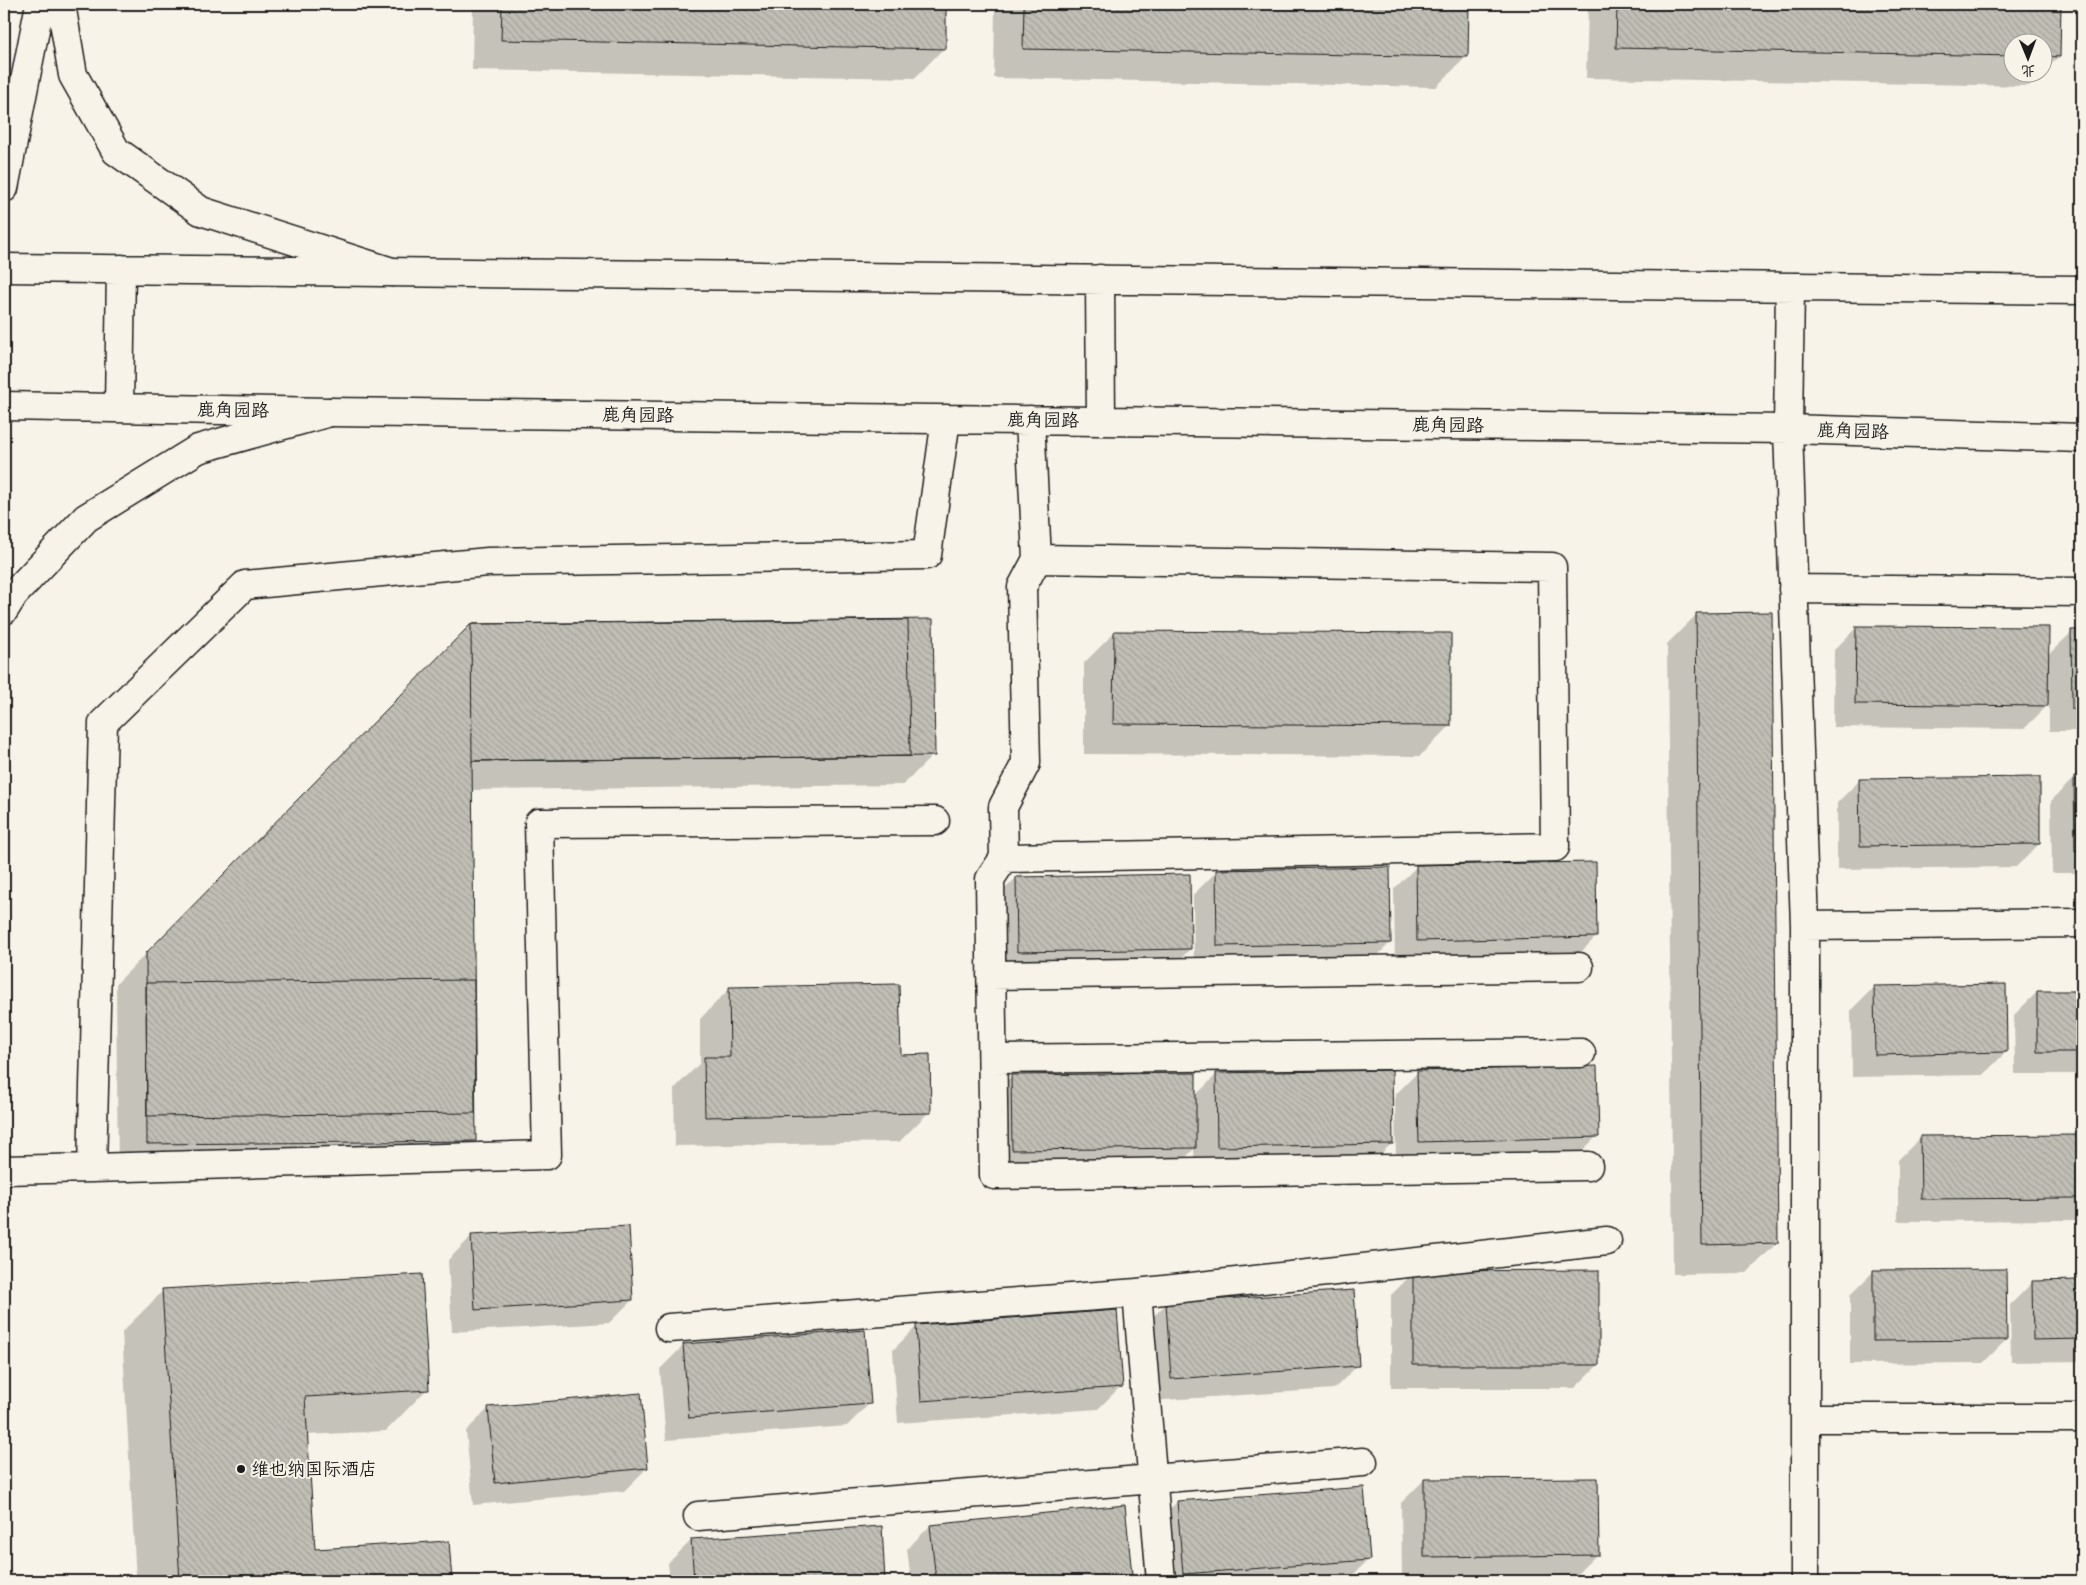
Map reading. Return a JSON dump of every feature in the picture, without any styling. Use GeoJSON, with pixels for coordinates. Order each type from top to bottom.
{"type":"FeatureCollection","features":[{"type":"Feature","properties":{"kind":"street"},"geometry":{"type":"LineString","coordinates":[[4,188],[40,4]]}},
{"type":"Feature","properties":{"kind":"street"},"geometry":{"type":"LineString","coordinates":[[61,4],[73,75],[116,151],[201,211],[392,272]]}},
{"type":"Feature","properties":{"kind":"street"},"geometry":{"type":"LineString","coordinates":[[4,268],[2082,290]]}},
{"type":"Feature","properties":{"kind":"street"},"geometry":{"type":"LineString","coordinates":[[119,408],[121,269]]}},
{"type":"Feature","properties":{"kind":"street"},"geometry":{"type":"LineString","coordinates":[[1100,280],[1101,421]]}},
{"type":"Feature","properties":{"kind":"street"},"geometry":{"type":"LineString","coordinates":[[1790,287],[1788,428],[1805,926],[1805,1581]]}},
{"type":"Feature","properties":{"kind":"street","name":"鹿角园路"},"geometry":{"type":"LineString","coordinates":[[4,406],[330,412],[1788,428],[2082,438]]}},
{"type":"Feature","properties":{"kind":"street"},"geometry":{"type":"LineString","coordinates":[[4,610],[14,594],[86,518],[198,450],[330,412]]}},
{"type":"Feature","properties":{"kind":"street"},"geometry":{"type":"LineString","coordinates":[[92,1168],[103,723],[245,585],[488,562],[928,556],[946,419]]}},
{"type":"Feature","properties":{"kind":"street"},"geometry":{"type":"LineString","coordinates":[[1030,420],[1037,559],[1022,586],[1026,762],[1003,807],[1004,858],[990,879],[994,1174],[1588,1166]]}},
{"type":"Feature","properties":{"kind":"street"},"geometry":{"type":"LineString","coordinates":[[1004,858],[1556,847],[1552,567],[1037,559]]}},
{"type":"Feature","properties":{"kind":"street"},"geometry":{"type":"LineString","coordinates":[[1793,589],[2082,592]]}},
{"type":"Feature","properties":{"kind":"street"},"geometry":{"type":"LineString","coordinates":[[4,1170],[547,1155],[539,823],[935,821]]}},
{"type":"Feature","properties":{"kind":"street"},"geometry":{"type":"LineString","coordinates":[[1805,926],[2082,924]]}},
{"type":"Feature","properties":{"kind":"street"},"geometry":{"type":"LineString","coordinates":[[991,975],[1579,967]]}},
{"type":"Feature","properties":{"kind":"street"},"geometry":{"type":"LineString","coordinates":[[993,1059],[1581,1053]]}},
{"type":"Feature","properties":{"kind":"street"},"geometry":{"type":"LineString","coordinates":[[669,1328],[1137,1293],[1607,1241]]}},
{"type":"Feature","properties":{"kind":"street"},"geometry":{"type":"LineString","coordinates":[[1137,1293],[1161,1581]]}},
{"type":"Feature","properties":{"kind":"street"},"geometry":{"type":"LineString","coordinates":[[1805,1418],[2082,1418]]}},
{"type":"Feature","properties":{"kind":"street"},"geometry":{"type":"LineString","coordinates":[[698,1516],[1363,1462]]}},
{"type":"Feature","properties":{"kind":"building"},"geometry":{"type":"Polygon","coordinates":[[[502,4],[946,4],[946,49],[501,40],[502,4]]]}},
{"type":"Feature","properties":{"kind":"building"},"geometry":{"type":"Polygon","coordinates":[[[1024,4],[1469,4],[1468,57],[1023,49],[1024,4]]]}},
{"type":"Feature","properties":{"kind":"building"},"geometry":{"type":"Polygon","coordinates":[[[1617,4],[2061,4],[2060,57],[2054,57],[2054,32],[2004,32],[2004,56],[1616,48],[1617,4]]]}},
{"type":"Feature","properties":{"kind":"building"},"geometry":{"type":"Polygon","coordinates":[[[1772,612],[1778,1243],[1702,1245],[1696,613],[1772,612]]]}},
{"type":"Feature","properties":{"kind":"building"},"geometry":{"type":"Polygon","coordinates":[[[933,619],[935,756],[472,761],[476,1141],[147,1144],[146,953],[471,624],[933,619]]]}},
{"type":"Feature","properties":{"kind":"building"},"geometry":{"type":"Polygon","coordinates":[[[908,620],[910,756],[472,761],[471,624],[908,620]]]}},
{"type":"Feature","properties":{"kind":"building"},"geometry":{"type":"Polygon","coordinates":[[[1856,626],[2049,627],[2048,706],[1855,704],[1856,626]]]}},
{"type":"Feature","properties":{"kind":"building"},"geometry":{"type":"Polygon","coordinates":[[[2071,630],[2082,630],[2082,709],[2072,709],[2071,630]]]}},
{"type":"Feature","properties":{"kind":"building"},"geometry":{"type":"Polygon","coordinates":[[[1114,631],[1451,633],[1451,726],[1113,724],[1114,631]]]}},
{"type":"Feature","properties":{"kind":"building"},"geometry":{"type":"Polygon","coordinates":[[[2074,776],[2082,776],[2082,851],[2075,851],[2074,776]]]}},
{"type":"Feature","properties":{"kind":"building"},"geometry":{"type":"Polygon","coordinates":[[[2040,777],[2040,844],[1860,846],[1859,779],[2040,777]]]}},
{"type":"Feature","properties":{"kind":"building"},"geometry":{"type":"Polygon","coordinates":[[[1596,862],[1597,937],[1417,941],[1416,865],[1596,862]]]}},
{"type":"Feature","properties":{"kind":"building"},"geometry":{"type":"Polygon","coordinates":[[[1390,867],[1391,943],[1217,946],[1216,870],[1390,867]]]}},
{"type":"Feature","properties":{"kind":"building"},"geometry":{"type":"Polygon","coordinates":[[[1190,874],[1191,949],[1017,952],[1016,877],[1190,874]]]}},
{"type":"Feature","properties":{"kind":"building"},"geometry":{"type":"Polygon","coordinates":[[[474,980],[475,1113],[147,1116],[146,983],[474,980]]]}},
{"type":"Feature","properties":{"kind":"building"},"geometry":{"type":"Polygon","coordinates":[[[899,984],[901,1055],[930,1054],[931,1113],[705,1117],[704,1057],[730,1057],[729,987],[899,984]]]}},
{"type":"Feature","properties":{"kind":"building"},"geometry":{"type":"Polygon","coordinates":[[[2006,984],[2007,1052],[1875,1055],[1874,986],[2006,984]]]}},
{"type":"Feature","properties":{"kind":"building"},"geometry":{"type":"Polygon","coordinates":[[[2037,991],[2082,991],[2082,1052],[2037,1052],[2037,991]]]}},
{"type":"Feature","properties":{"kind":"building"},"geometry":{"type":"Polygon","coordinates":[[[1597,1066],[1599,1137],[1419,1142],[1417,1071],[1597,1066]]]}},
{"type":"Feature","properties":{"kind":"building"},"geometry":{"type":"Polygon","coordinates":[[[1392,1070],[1393,1144],[1217,1147],[1216,1073],[1392,1070]]]}},
{"type":"Feature","properties":{"kind":"building"},"geometry":{"type":"Polygon","coordinates":[[[1196,1073],[1196,1148],[1012,1150],[1011,1075],[1196,1073]]]}},
{"type":"Feature","properties":{"kind":"building"},"geometry":{"type":"Polygon","coordinates":[[[2082,1135],[2082,1198],[1921,1199],[1920,1136],[2082,1135]]]}},
{"type":"Feature","properties":{"kind":"building"},"geometry":{"type":"Polygon","coordinates":[[[629,1226],[633,1300],[475,1310],[471,1235],[629,1226]]]}},
{"type":"Feature","properties":{"kind":"building"},"geometry":{"type":"Polygon","coordinates":[[[2006,1269],[2007,1340],[1873,1341],[1873,1270],[2006,1269]]]}},
{"type":"Feature","properties":{"kind":"building"},"geometry":{"type":"Polygon","coordinates":[[[1599,1270],[1599,1365],[1413,1365],[1413,1271],[1599,1270]]]}},
{"type":"Feature","properties":{"kind":"building","name":"维也纳国际酒店"},"geometry":{"type":"Polygon","coordinates":[[[422,1274],[429,1390],[305,1397],[315,1549],[449,1541],[452,1581],[180,1581],[162,1289],[422,1274]]]}},
{"type":"Feature","properties":{"kind":"building"},"geometry":{"type":"Polygon","coordinates":[[[2082,1280],[2082,1339],[2033,1340],[2032,1281],[2082,1280]]]}},
{"type":"Feature","properties":{"kind":"building"},"geometry":{"type":"Polygon","coordinates":[[[1354,1290],[1359,1366],[1171,1379],[1166,1303],[1354,1290]]]}},
{"type":"Feature","properties":{"kind":"building"},"geometry":{"type":"Polygon","coordinates":[[[1117,1310],[1123,1387],[921,1401],[916,1325],[1117,1310]]]}},
{"type":"Feature","properties":{"kind":"building"},"geometry":{"type":"Polygon","coordinates":[[[865,1330],[871,1404],[689,1418],[683,1344],[865,1330]]]}},
{"type":"Feature","properties":{"kind":"building"},"geometry":{"type":"Polygon","coordinates":[[[641,1393],[648,1468],[495,1483],[488,1407],[641,1393]]]}},
{"type":"Feature","properties":{"kind":"building"},"geometry":{"type":"Polygon","coordinates":[[[1598,1478],[1599,1555],[1424,1557],[1424,1479],[1598,1478]]]}},
{"type":"Feature","properties":{"kind":"building"},"geometry":{"type":"Polygon","coordinates":[[[1364,1487],[1370,1560],[1183,1574],[1177,1501],[1364,1487]]]}},
{"type":"Feature","properties":{"kind":"building"},"geometry":{"type":"Polygon","coordinates":[[[1125,1505],[1132,1575],[1074,1581],[936,1581],[930,1525],[1125,1505]]]}},
{"type":"Feature","properties":{"kind":"building"},"geometry":{"type":"Polygon","coordinates":[[[882,1526],[885,1581],[694,1581],[691,1539],[882,1526]]]}},
{"type":"Feature","properties":{"kind":"place","name":"维也纳国际酒店"},"geometry":{"type":"Point","coordinates":[241,1469]}}]}
